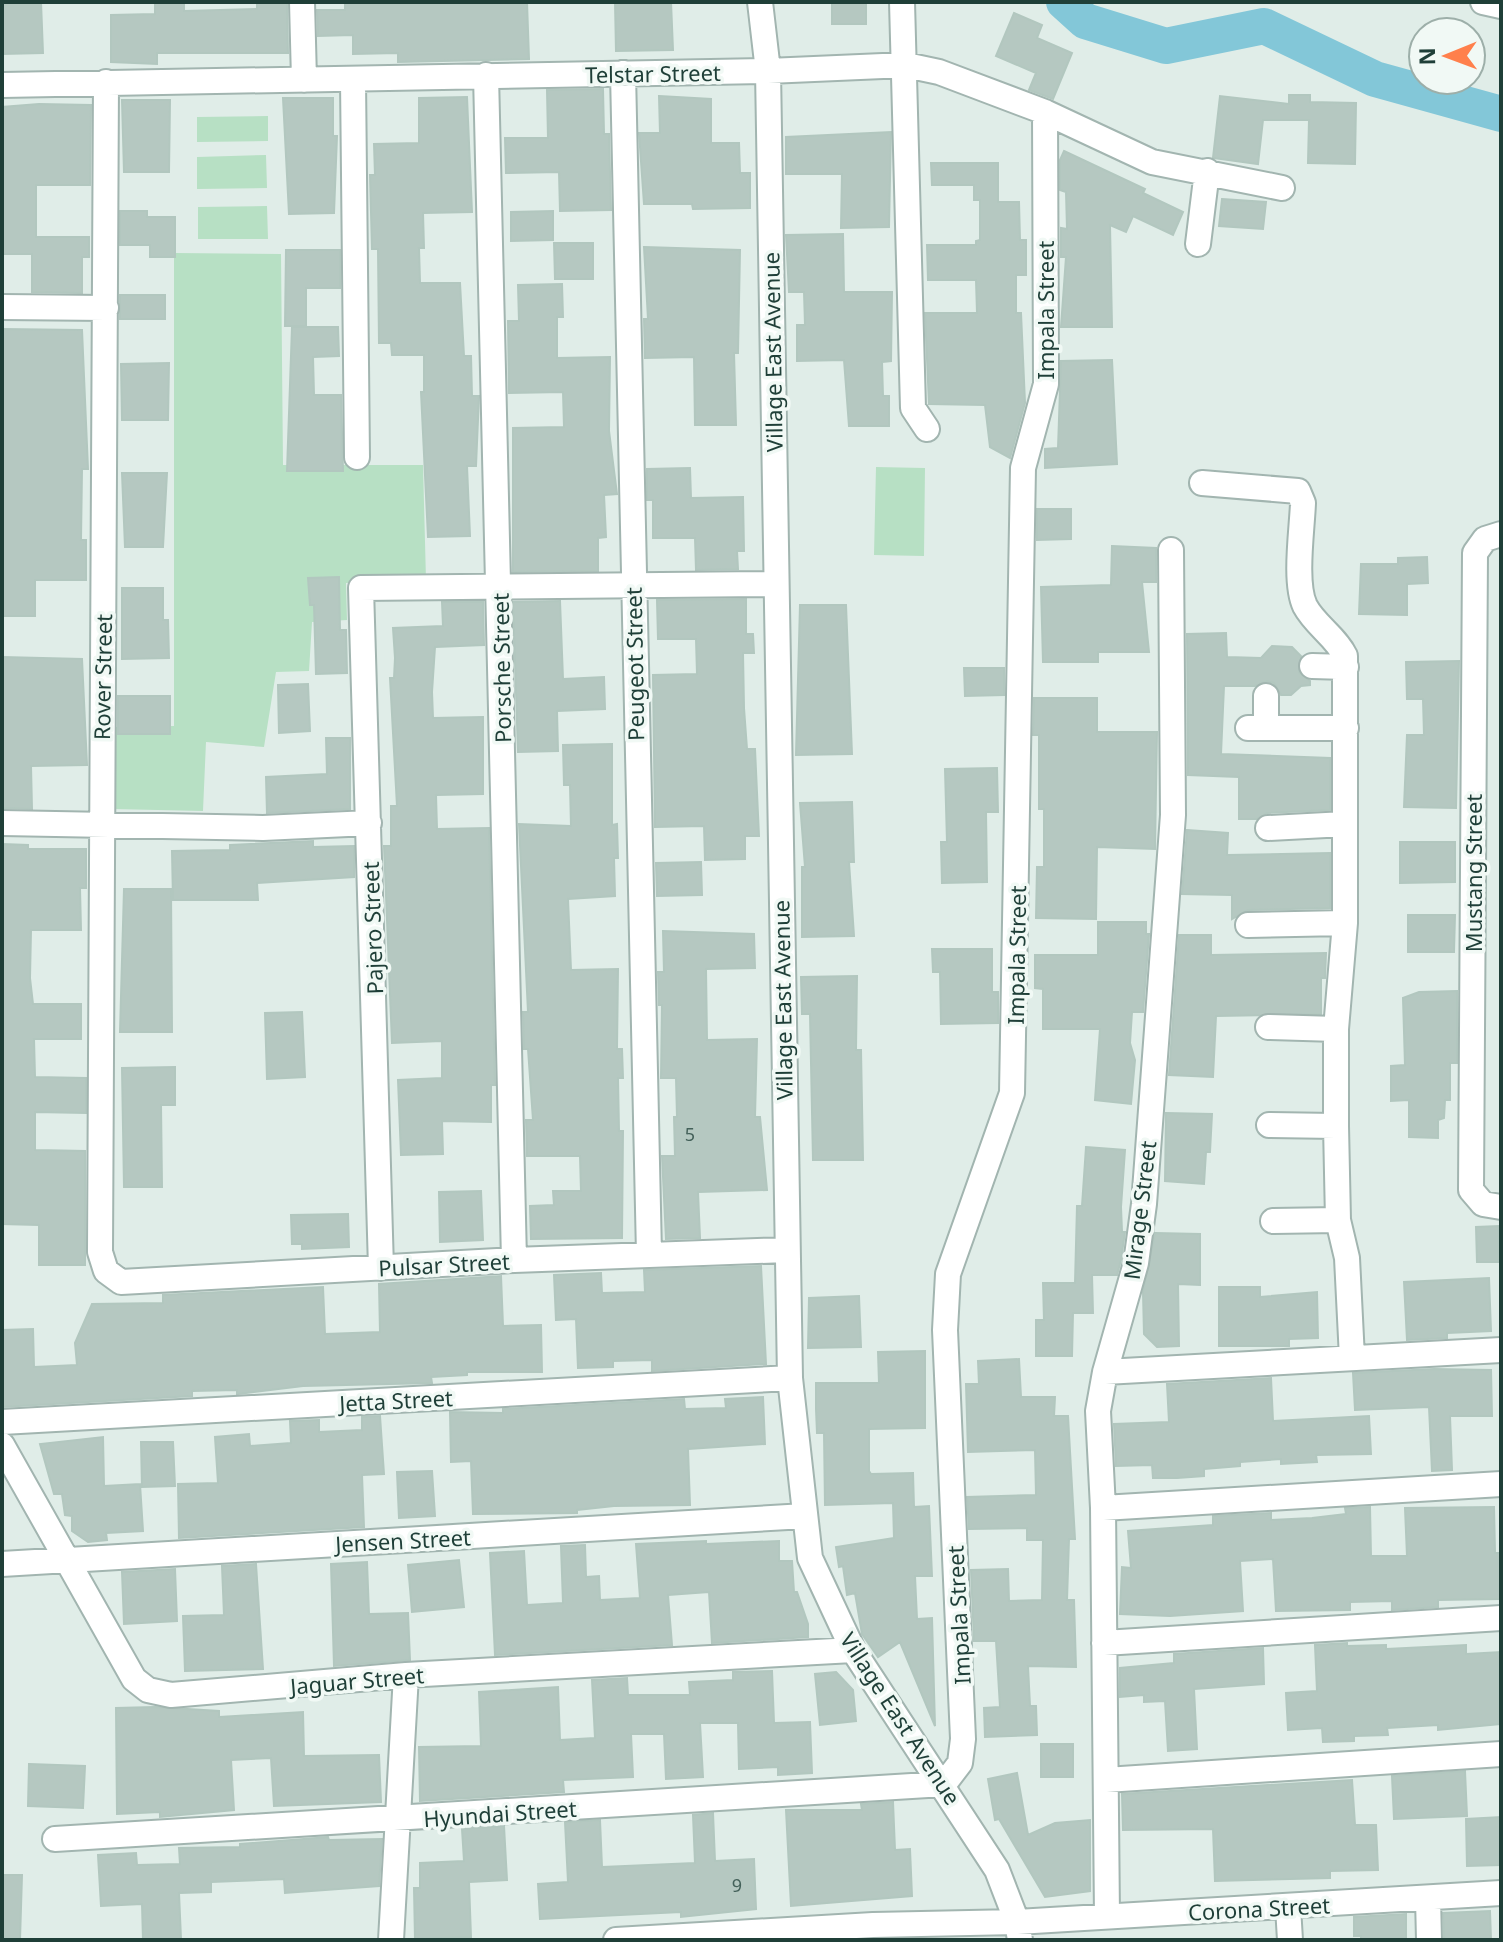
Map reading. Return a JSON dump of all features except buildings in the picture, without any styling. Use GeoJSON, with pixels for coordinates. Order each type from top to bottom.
{"type":"FeatureCollection","features":[{"type":"Feature","properties":{"kind":"street"},"geometry":{"type":"LineString","coordinates":[[302,2],[304,80]]}},
{"type":"Feature","properties":{"kind":"street","name":"Village East Avenue"},"geometry":{"type":"LineString","coordinates":[[760,2],[768,71],[790,1378],[810,1558],[853,1650],[944,1784],[997,1870],[1019,1931]]}},
{"type":"Feature","properties":{"kind":"street"},"geometry":{"type":"LineString","coordinates":[[902,2],[913,408],[927,429]]}},
{"type":"Feature","properties":{"kind":"street"},"geometry":{"type":"LineString","coordinates":[[1483,2],[1501,6]]}},
{"type":"Feature","properties":{"kind":"street","name":"Telstar Street"},"geometry":{"type":"LineString","coordinates":[[2,85],[768,71],[906,65],[939,72],[1045,112],[1152,162],[1282,188]]}},
{"type":"Feature","properties":{"kind":"street","name":"Peugeot Street"},"geometry":{"type":"LineString","coordinates":[[623,73],[649,1254]]}},
{"type":"Feature","properties":{"kind":"street","name":"Porsche Street"},"geometry":{"type":"LineString","coordinates":[[486,75],[514,1260]]}},
{"type":"Feature","properties":{"kind":"street"},"geometry":{"type":"LineString","coordinates":[[353,80],[357,457]]}},
{"type":"Feature","properties":{"kind":"street","name":"Rover Street"},"geometry":{"type":"LineString","coordinates":[[106,82],[100,1252],[106,1271]]}},
{"type":"Feature","properties":{"kind":"street","name":"Impala Street"},"geometry":{"type":"LineString","coordinates":[[944,1784],[960,1763],[963,1739],[945,1330],[948,1274],[1012,1093],[1023,468],[1046,384],[1045,112]]}},
{"type":"Feature","properties":{"kind":"street"},"geometry":{"type":"LineString","coordinates":[[1198,244],[1207,171]]}},
{"type":"Feature","properties":{"kind":"street"},"geometry":{"type":"LineString","coordinates":[[2,307],[106,308]]}},
{"type":"Feature","properties":{"kind":"street"},"geometry":{"type":"LineString","coordinates":[[1202,483],[1298,491],[1303,503],[1301,588],[1305,606],[1339,643],[1346,667],[1345,923],[1336,1029],[1336,1126],[1338,1220],[1347,1258],[1352,1358]]}},
{"type":"Feature","properties":{"kind":"street","name":"Mustang Street"},"geometry":{"type":"LineString","coordinates":[[1501,534],[1466,549],[1471,1190],[1483,1204],[1501,1207]]}},
{"type":"Feature","properties":{"kind":"street","name":"Mirage Street"},"geometry":{"type":"LineString","coordinates":[[1107,1916],[1103,1508],[1098,1411],[1105,1372],[1136,1263],[1144,1204],[1173,815],[1171,550]]}},
{"type":"Feature","properties":{"kind":"street"},"geometry":{"type":"LineString","coordinates":[[499,586],[775,584]]}},
{"type":"Feature","properties":{"kind":"street","name":"Pajero Street"},"geometry":{"type":"LineString","coordinates":[[381,1268],[361,588],[499,586]]}},
{"type":"Feature","properties":{"kind":"street"},"geometry":{"type":"LineString","coordinates":[[1312,666],[1346,667]]}},
{"type":"Feature","properties":{"kind":"street"},"geometry":{"type":"LineString","coordinates":[[1266,696],[1257,728],[1346,728]]}},
{"type":"Feature","properties":{"kind":"street"},"geometry":{"type":"LineString","coordinates":[[2,823],[217,828],[369,823]]}},
{"type":"Feature","properties":{"kind":"street"},"geometry":{"type":"LineString","coordinates":[[1268,828],[1345,824]]}},
{"type":"Feature","properties":{"kind":"street"},"geometry":{"type":"LineString","coordinates":[[1248,925],[1345,923]]}},
{"type":"Feature","properties":{"kind":"street"},"geometry":{"type":"LineString","coordinates":[[1268,1027],[1336,1029]]}},
{"type":"Feature","properties":{"kind":"street"},"geometry":{"type":"LineString","coordinates":[[1269,1125],[1336,1126]]}},
{"type":"Feature","properties":{"kind":"street"},"geometry":{"type":"LineString","coordinates":[[1273,1221],[1338,1220]]}},
{"type":"Feature","properties":{"kind":"street","name":"Pulsar Street"},"geometry":{"type":"LineString","coordinates":[[106,1271],[121,1282],[514,1260],[786,1250]]}},
{"type":"Feature","properties":{"kind":"street"},"geometry":{"type":"LineString","coordinates":[[1105,1372],[1501,1350]]}},
{"type":"Feature","properties":{"kind":"street","name":"Jetta Street"},"geometry":{"type":"LineString","coordinates":[[2,1422],[790,1378]]}},
{"type":"Feature","properties":{"kind":"street","name":"Jaguar Street"},"geometry":{"type":"LineString","coordinates":[[2,1445],[134,1679],[148,1690],[171,1695],[406,1675],[853,1650]]}},
{"type":"Feature","properties":{"kind":"street"},"geometry":{"type":"LineString","coordinates":[[1103,1508],[1501,1484]]}},
{"type":"Feature","properties":{"kind":"street","name":"Jensen Street"},"geometry":{"type":"LineString","coordinates":[[2,1564],[805,1516]]}},
{"type":"Feature","properties":{"kind":"street"},"geometry":{"type":"LineString","coordinates":[[1104,1643],[1501,1618]]}},
{"type":"Feature","properties":{"kind":"street"},"geometry":{"type":"LineString","coordinates":[[391,1940],[406,1675]]}},
{"type":"Feature","properties":{"kind":"street"},"geometry":{"type":"LineString","coordinates":[[1106,1780],[1501,1754]]}},
{"type":"Feature","properties":{"kind":"street","name":"Hyundai Street"},"geometry":{"type":"LineString","coordinates":[[55,1839],[944,1784]]}},
{"type":"Feature","properties":{"kind":"street","name":"Corona Street"},"geometry":{"type":"LineString","coordinates":[[616,1940],[1019,1931],[1107,1916],[1501,1893]]}},
{"type":"Feature","properties":{"kind":"street"},"geometry":{"type":"LineString","coordinates":[[1428,1898],[1429,1940]]}},
{"type":"Feature","properties":{"kind":"street"},"geometry":{"type":"LineString","coordinates":[[1288,1907],[1290,1940]]}},
{"type":"Feature","properties":{"kind":"green space"},"geometry":{"type":"Polygon","coordinates":[[[268,116],[268,141],[197,142],[197,117],[268,116]]]}},
{"type":"Feature","properties":{"kind":"green space"},"geometry":{"type":"Polygon","coordinates":[[[266,155],[267,188],[197,189],[197,157],[266,155]]]}},
{"type":"Feature","properties":{"kind":"green space"},"geometry":{"type":"Polygon","coordinates":[[[267,206],[268,239],[198,239],[198,207],[267,206]]]}},
{"type":"Feature","properties":{"kind":"green space"},"geometry":{"type":"Polygon","coordinates":[[[174,253],[281,254],[283,465],[423,465],[426,580],[346,583],[347,620],[312,622],[309,671],[276,672],[264,747],[206,742],[203,811],[112,809],[113,727],[174,726],[174,253]]]}},
{"type":"Feature","properties":{"kind":"green space"},"geometry":{"type":"Polygon","coordinates":[[[876,467],[925,468],[924,556],[874,555],[876,467]]]}},
{"type":"Feature","properties":{"kind":"waterway"},"geometry":{"type":"LineString","coordinates":[[1064,2],[1085,21],[1166,46],[1264,26],[1375,79],[1501,114]]}}]}
